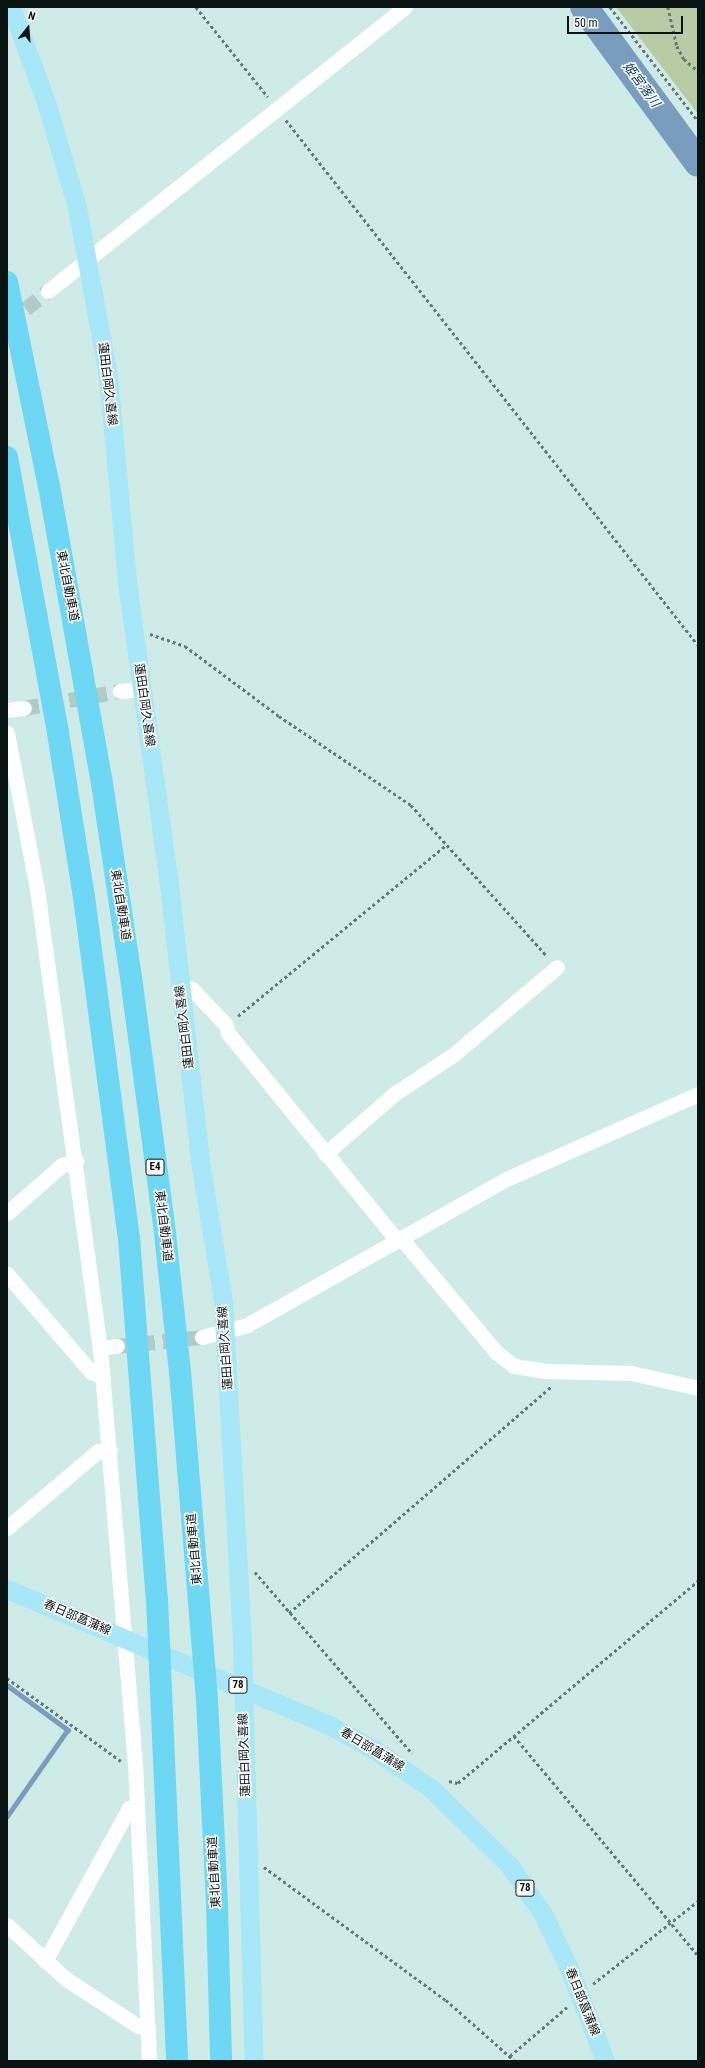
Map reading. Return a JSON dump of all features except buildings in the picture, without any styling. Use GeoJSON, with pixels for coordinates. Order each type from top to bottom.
{"type":"FeatureCollection","features":[{"type":"Feature","properties":{"kind":"highway","name":"東北自動車道"},"geometry":{"type":"LineString","coordinates":[[7,282],[49,486],[100,769],[130,970],[165,1234],[180,1371],[207,1700],[217,1905],[221,2061]]}},
{"type":"Feature","properties":{"kind":"highway"},"geometry":{"type":"LineString","coordinates":[[7,458],[58,733],[83,889],[129,1238],[157,1607],[177,2061]]}},
{"type":"Feature","properties":{"kind":"main road","name":"蓮田白岡久喜線"},"geometry":{"type":"LineString","coordinates":[[11,7],[63,157],[88,257],[108,376],[134,633],[180,987],[201,1168],[227,1332],[236,1563],[242,1644],[254,2061]]}},
{"type":"Feature","properties":{"kind":"main road","name":"春日部菖蒲線"},"geometry":{"type":"LineString","coordinates":[[7,1589],[341,1731],[405,1769],[454,1808],[510,1866],[543,1914],[580,1996],[605,2061]]}},
{"type":"Feature","properties":{"kind":"street"},"geometry":{"type":"LineString","coordinates":[[48,291],[88,257],[276,107],[405,7]]}},
{"type":"Feature","properties":{"kind":"street"},"geometry":{"type":"LineString","coordinates":[[120,691],[142,689]]}},
{"type":"Feature","properties":{"kind":"street"},"geometry":{"type":"LineString","coordinates":[[7,710],[24,708]]}},
{"type":"Feature","properties":{"kind":"street"},"geometry":{"type":"LineString","coordinates":[[7,733],[9,750],[37,889],[76,1161],[100,1348],[101,1376],[110,1451],[135,1763],[149,2061]]}},
{"type":"Feature","properties":{"kind":"street"},"geometry":{"type":"LineString","coordinates":[[325,1154],[394,1094],[453,1055],[556,967]]}},
{"type":"Feature","properties":{"kind":"street"},"geometry":{"type":"LineString","coordinates":[[180,987],[192,989],[226,1025],[228,1033],[325,1154],[496,1352],[514,1366],[546,1370],[631,1373],[698,1388]]}},
{"type":"Feature","properties":{"kind":"street"},"geometry":{"type":"LineString","coordinates":[[202,1337],[227,1332],[246,1325],[398,1238],[504,1180],[698,1094]]}},
{"type":"Feature","properties":{"kind":"street"},"geometry":{"type":"LineString","coordinates":[[7,1213],[62,1165],[76,1161]]}},
{"type":"Feature","properties":{"kind":"street"},"geometry":{"type":"LineString","coordinates":[[7,1274],[91,1372],[101,1376]]}},
{"type":"Feature","properties":{"kind":"street"},"geometry":{"type":"LineString","coordinates":[[100,1348],[117,1346]]}},
{"type":"Feature","properties":{"kind":"street"},"geometry":{"type":"LineString","coordinates":[[7,1528],[98,1451],[110,1451]]}},
{"type":"Feature","properties":{"kind":"street"},"geometry":{"type":"LineString","coordinates":[[45,1961],[129,1808],[137,1808]]}},
{"type":"Feature","properties":{"kind":"street"},"geometry":{"type":"LineString","coordinates":[[7,1925],[45,1961],[99,2003],[138,2026],[148,2028]]}},
{"type":"Feature","properties":{"kind":"path"},"geometry":{"type":"LineString","coordinates":[[196,7],[698,645]]}},
{"type":"Feature","properties":{"kind":"path"},"geometry":{"type":"LineString","coordinates":[[610,7],[698,121]]}},
{"type":"Feature","properties":{"kind":"path"},"geometry":{"type":"LineString","coordinates":[[668,7],[678,46],[684,59],[698,71]]}},
{"type":"Feature","properties":{"kind":"path"},"geometry":{"type":"LineString","coordinates":[[134,633],[152,634],[185,646],[279,716],[411,805],[556,967]]}},
{"type":"Feature","properties":{"kind":"path"},"geometry":{"type":"LineString","coordinates":[[226,1025],[446,845]]}},
{"type":"Feature","properties":{"kind":"path"},"geometry":{"type":"LineString","coordinates":[[289,1613],[571,1370]]}},
{"type":"Feature","properties":{"kind":"path"},"geometry":{"type":"LineString","coordinates":[[236,1563],[250,1565],[289,1613],[417,1757]]}},
{"type":"Feature","properties":{"kind":"path"},"geometry":{"type":"LineString","coordinates":[[443,1779],[458,1783],[698,1581]]}},
{"type":"Feature","properties":{"kind":"path"},"geometry":{"type":"LineString","coordinates":[[7,1678],[119,1761],[135,1763]]}},
{"type":"Feature","properties":{"kind":"path"},"geometry":{"type":"LineString","coordinates":[[514,1736],[698,1955]]}},
{"type":"Feature","properties":{"kind":"path"},"geometry":{"type":"LineString","coordinates":[[248,1864],[267,1868],[446,2000],[515,2061]]}},
{"type":"Feature","properties":{"kind":"path"},"geometry":{"type":"LineString","coordinates":[[510,2056],[580,1996],[698,1901]]}},
{"type":"Feature","properties":{"kind":"green space"},"geometry":{"type":"Polygon","coordinates":[[[616,7],[698,7],[698,114],[616,7]]]}},
{"type":"Feature","properties":{"kind":"waterway","name":"姫宮落川"},"geometry":{"type":"LineString","coordinates":[[584,7],[698,163]]}},
{"type":"Feature","properties":{"kind":"waterway"},"geometry":{"type":"LineString","coordinates":[[7,1685],[68,1730],[7,1817]]}},
{"type":"Feature","properties":{"kind":"tunnel"},"geometry":{"type":"LineString","coordinates":[[8,323],[48,291]]}},
{"type":"Feature","properties":{"kind":"tunnel"},"geometry":{"type":"LineString","coordinates":[[24,708],[120,691]]}},
{"type":"Feature","properties":{"kind":"tunnel"},"geometry":{"type":"LineString","coordinates":[[117,1346],[202,1337]]}}]}
